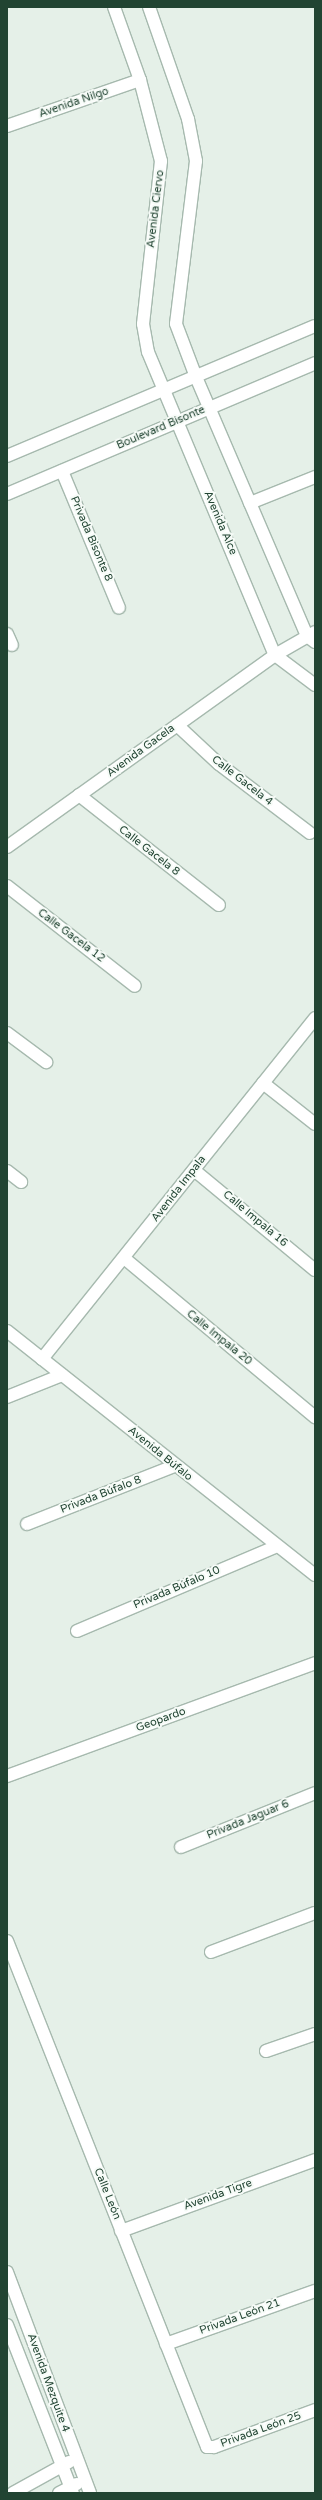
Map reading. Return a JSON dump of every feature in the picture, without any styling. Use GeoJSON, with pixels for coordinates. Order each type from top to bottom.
{"type":"FeatureCollection","features":[{"type":"Feature","properties":{"kind":"street","name":"Avenida Ciervo"},"geometry":{"type":"LineString","coordinates":[[114,7],[140,80],[161,161],[144,337],[164,390]]}},
{"type":"Feature","properties":{"kind":"street"},"geometry":{"type":"LineString","coordinates":[[149,7],[188,119],[196,161],[175,313],[178,330],[196,377],[250,503],[312,637]]}},
{"type":"Feature","properties":{"kind":"street","name":"Avenida Nilgo"},"geometry":{"type":"LineString","coordinates":[[7,126],[140,80]]}},
{"type":"Feature","properties":{"kind":"street"},"geometry":{"type":"LineString","coordinates":[[7,456],[315,326]]}},
{"type":"Feature","properties":{"kind":"street","name":"Boulevard Bisonte"},"geometry":{"type":"LineString","coordinates":[[7,494],[315,363]]}},
{"type":"Feature","properties":{"kind":"street","name":"Avenida Alce"},"geometry":{"type":"LineString","coordinates":[[164,390],[275,655]]}},
{"type":"Feature","properties":{"kind":"street","name":"Privada Bisonte 8"},"geometry":{"type":"LineString","coordinates":[[62,471],[120,608]]}},
{"type":"Feature","properties":{"kind":"street"},"geometry":{"type":"LineString","coordinates":[[250,503],[315,477]]}},
{"type":"Feature","properties":{"kind":"street"},"geometry":{"type":"LineString","coordinates":[[7,634],[12,645]]}},
{"type":"Feature","properties":{"kind":"street","name":"Avenida Gacela"},"geometry":{"type":"LineString","coordinates":[[7,847],[275,655],[312,637]]}},
{"type":"Feature","properties":{"kind":"street"},"geometry":{"type":"LineString","coordinates":[[275,655],[315,685]]}},
{"type":"Feature","properties":{"kind":"street","name":"Calle Gacela 4"},"geometry":{"type":"LineString","coordinates":[[177,725],[218,764],[310,833]]}},
{"type":"Feature","properties":{"kind":"street","name":"Calle Gacela 8"},"geometry":{"type":"LineString","coordinates":[[79,795],[219,905]]}},
{"type":"Feature","properties":{"kind":"street","name":"Calle Gacela 12"},"geometry":{"type":"LineString","coordinates":[[7,886],[135,986]]}},
{"type":"Feature","properties":{"kind":"street","name":"Avenida Impala"},"geometry":{"type":"LineString","coordinates":[[42,1359],[315,1018]]}},
{"type":"Feature","properties":{"kind":"street"},"geometry":{"type":"LineString","coordinates":[[7,1033],[46,1062]]}},
{"type":"Feature","properties":{"kind":"street"},"geometry":{"type":"LineString","coordinates":[[263,1083],[315,1124]]}},
{"type":"Feature","properties":{"kind":"street","name":"Calle Impala 16"},"geometry":{"type":"LineString","coordinates":[[194,1170],[315,1270]]}},
{"type":"Feature","properties":{"kind":"street"},"geometry":{"type":"LineString","coordinates":[[7,1171],[21,1182]]}},
{"type":"Feature","properties":{"kind":"street","name":"Calle Impala 20"},"geometry":{"type":"LineString","coordinates":[[124,1258],[315,1417]]}},
{"type":"Feature","properties":{"kind":"street","name":"Avenida Búfalo"},"geometry":{"type":"LineString","coordinates":[[7,1331],[174,1466],[315,1575]]}},
{"type":"Feature","properties":{"kind":"street"},"geometry":{"type":"LineString","coordinates":[[7,1398],[62,1375]]}},
{"type":"Feature","properties":{"kind":"street","name":"Privada Búfalo 8"},"geometry":{"type":"LineString","coordinates":[[27,1524],[174,1466]]}},
{"type":"Feature","properties":{"kind":"street","name":"Privada Búfalo 10"},"geometry":{"type":"LineString","coordinates":[[78,1631],[277,1546]]}},
{"type":"Feature","properties":{"kind":"street","name":"Geopardo"},"geometry":{"type":"LineString","coordinates":[[7,1776],[315,1663]]}},
{"type":"Feature","properties":{"kind":"street","name":"Privada Jaguar 6"},"geometry":{"type":"LineString","coordinates":[[181,1847],[315,1793]]}},
{"type":"Feature","properties":{"kind":"street"},"geometry":{"type":"LineString","coordinates":[[211,1952],[315,1913]]}},
{"type":"Feature","properties":{"kind":"street","name":"Calle León"},"geometry":{"type":"LineString","coordinates":[[7,1941],[207,2447]]}},
{"type":"Feature","properties":{"kind":"street"},"geometry":{"type":"LineString","coordinates":[[266,2051],[315,2034]]}},
{"type":"Feature","properties":{"kind":"street","name":"Avenida Tigre"},"geometry":{"type":"LineString","coordinates":[[121,2230],[315,2160]]}},
{"type":"Feature","properties":{"kind":"street","name":"Avenida Mezquite 4"},"geometry":{"type":"LineString","coordinates":[[7,2272],[10,2288],[75,2459],[90,2493]]}},
{"type":"Feature","properties":{"kind":"street","name":"Privada León 21"},"geometry":{"type":"LineString","coordinates":[[166,2344],[315,2291]]}},
{"type":"Feature","properties":{"kind":"street","name":"Avenida Mezquite 4"},"geometry":{"type":"LineString","coordinates":[[7,2325],[72,2490]]}},
{"type":"Feature","properties":{"kind":"street","name":"Privada León 25"},"geometry":{"type":"LineString","coordinates":[[207,2447],[214,2447],[315,2410]]}},
{"type":"Feature","properties":{"kind":"street"},"geometry":{"type":"LineString","coordinates":[[13,2493],[75,2459]]}},
{"type":"Feature","properties":{"kind":"street"},"geometry":{"type":"LineString","coordinates":[[59,2493],[72,2490],[84,2480]]}}]}
